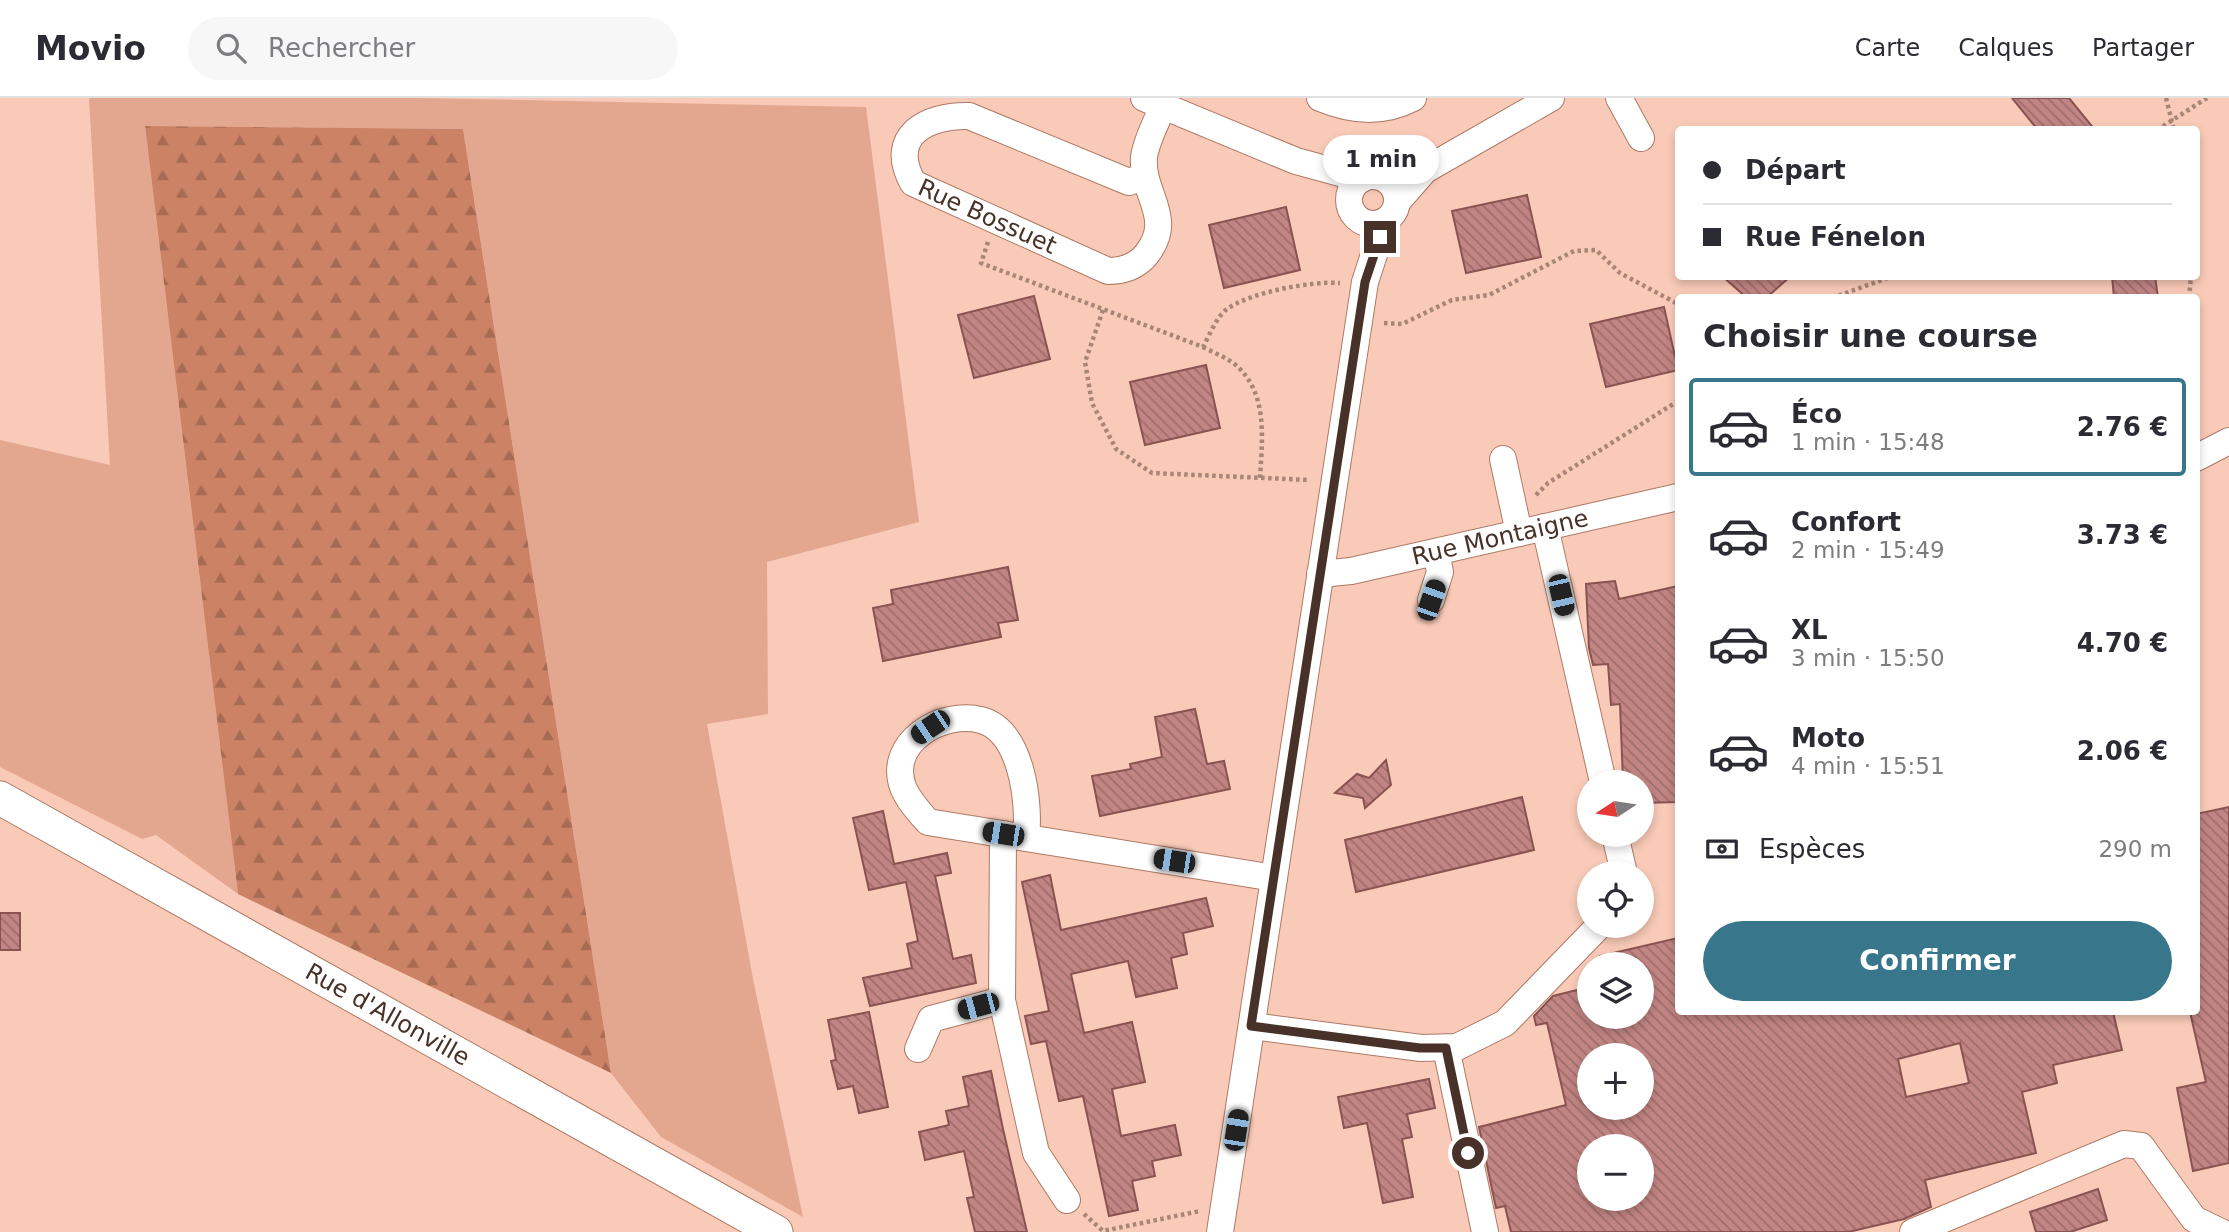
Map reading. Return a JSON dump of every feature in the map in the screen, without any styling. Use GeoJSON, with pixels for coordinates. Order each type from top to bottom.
{"type":"FeatureCollection","features":[{"type":"Feature","properties":{"kind":"main road","name":"Rue d'Allonville"},"geometry":{"type":"LineString","coordinates":[[0,798],[776,1232]]}},
{"type":"Feature","properties":{"kind":"street"},"geometry":{"type":"LineString","coordinates":[[1320,98],[1361,111],[1395,107],[1413,98]]}},
{"type":"Feature","properties":{"kind":"street"},"geometry":{"type":"LineString","coordinates":[[1374,201],[1551,98]]}},
{"type":"Feature","properties":{"kind":"street"},"geometry":{"type":"LineString","coordinates":[[1619,98],[1641,138]]}},
{"type":"Feature","properties":{"kind":"street"},"geometry":{"type":"LineString","coordinates":[[1164,103],[1318,169],[1374,201]]}},
{"type":"Feature","properties":{"kind":"street","name":"Rue Bossuet"},"geometry":{"type":"LineString","coordinates":[[1145,176],[1129,182],[969,116],[947,115],[910,135],[904,151],[904,168],[913,183],[1108,271],[1125,270],[1142,259],[1157,241],[1158,212],[1145,176],[1144,155],[1164,103]]}},
{"type":"Feature","properties":{"kind":"street"},"geometry":{"type":"LineString","coordinates":[[1222,1220],[1367,275],[1374,201]]}},
{"type":"Feature","properties":{"kind":"street"},"geometry":{"type":"LineString","coordinates":[[2200,456],[2229,441]]}},
{"type":"Feature","properties":{"kind":"street"},"geometry":{"type":"LineString","coordinates":[[1503,459],[1517,523]]}},
{"type":"Feature","properties":{"kind":"street","name":"Rue Montaigne"},"geometry":{"type":"LineString","coordinates":[[1320,574],[1436,552],[1517,523],[1545,527],[1675,498]]}},
{"type":"Feature","properties":{"kind":"street"},"geometry":{"type":"LineString","coordinates":[[1545,527],[1601,770]]}},
{"type":"Feature","properties":{"kind":"street"},"geometry":{"type":"LineString","coordinates":[[1431,600],[1440,572],[1436,552]]}},
{"type":"Feature","properties":{"kind":"street"},"geometry":{"type":"LineString","coordinates":[[1067,1200],[1036,1153],[1002,1000],[1014,836],[1028,817],[1025,787],[1016,757],[1002,733],[982,720],[956,718],[930,727],[909,741],[902,762],[903,785],[928,822],[1014,836],[1274,878]]}},
{"type":"Feature","properties":{"kind":"street"},"geometry":{"type":"LineString","coordinates":[[1251,1026],[1420,1048],[1457,1047],[1505,1023],[1586,938]]}},
{"type":"Feature","properties":{"kind":"street"},"geometry":{"type":"LineString","coordinates":[[918,1049],[931,1019],[1002,1000]]}},
{"type":"Feature","properties":{"kind":"street"},"geometry":{"type":"LineString","coordinates":[[1446,1048],[1485,1232]]}},
{"type":"Feature","properties":{"kind":"street"},"geometry":{"type":"LineString","coordinates":[[1913,1232],[2124,1144],[2141,1146],[2194,1219],[2221,1232]]}},
{"type":"Feature","properties":{"kind":"path"},"geometry":{"type":"LineString","coordinates":[[2165,98],[2174,126]]}},
{"type":"Feature","properties":{"kind":"path"},"geometry":{"type":"LineString","coordinates":[[2163,126],[2207,98]]}},
{"type":"Feature","properties":{"kind":"path"},"geometry":{"type":"LineString","coordinates":[[995,220],[981,263],[1203,347],[1240,368],[1252,386],[1263,422],[1260,478]]}},
{"type":"Feature","properties":{"kind":"path"},"geometry":{"type":"LineString","coordinates":[[1359,321],[1402,324],[1452,300],[1489,295],[1574,251],[1596,250],[1620,274],[1675,302]]}},
{"type":"Feature","properties":{"kind":"path"},"geometry":{"type":"LineString","coordinates":[[1203,347],[1225,310],[1264,294],[1367,275]]}},
{"type":"Feature","properties":{"kind":"path"},"geometry":{"type":"LineString","coordinates":[[1843,294],[1882,280]]}},
{"type":"Feature","properties":{"kind":"path"},"geometry":{"type":"LineString","coordinates":[[1103,310],[1086,362],[1092,403],[1116,449],[1152,473],[1335,481]]}},
{"type":"Feature","properties":{"kind":"path"},"geometry":{"type":"LineString","coordinates":[[1517,523],[1549,483],[1675,403]]}},
{"type":"Feature","properties":{"kind":"path"},"geometry":{"type":"LineString","coordinates":[[1067,1200],[1103,1231],[1222,1220]]}},
{"type":"Feature","properties":{"kind":"shaded area"},"geometry":{"type":"Polygon","coordinates":[[[89,98],[419,98],[866,107],[919,522],[767,562],[768,714],[707,724],[753,979],[803,1217],[661,1137],[611,1073],[463,129],[145,126],[238,894],[156,835],[142,839],[0,767],[0,440],[110,465],[89,98]]]}},
{"type":"Feature","properties":{"kind":"green space"},"geometry":{"type":"Polygon","coordinates":[[[145,126],[463,129],[611,1073],[238,894],[145,126]]]}},
{"type":"Feature","properties":{"kind":"building"},"geometry":{"type":"Polygon","coordinates":[[[2012,98],[2069,98],[2092,126],[2035,126],[2012,98]]]}},
{"type":"Feature","properties":{"kind":"building"},"geometry":{"type":"Polygon","coordinates":[[[1527,195],[1541,257],[1466,273],[1452,211],[1527,195]]]}},
{"type":"Feature","properties":{"kind":"building"},"geometry":{"type":"Polygon","coordinates":[[[1286,207],[1300,270],[1224,288],[1209,225],[1286,207]]]}},
{"type":"Feature","properties":{"kind":"building"},"geometry":{"type":"Polygon","coordinates":[[[1727,280],[1786,280],[1771,294],[1742,294],[1727,280]]]}},
{"type":"Feature","properties":{"kind":"building"},"geometry":{"type":"Polygon","coordinates":[[[2112,280],[2156,280],[2157,294],[2114,294],[2112,280]]]}},
{"type":"Feature","properties":{"kind":"building"},"geometry":{"type":"Polygon","coordinates":[[[1034,296],[1050,359],[974,378],[958,315],[1034,296]]]}},
{"type":"Feature","properties":{"kind":"building"},"geometry":{"type":"Polygon","coordinates":[[[1664,307],[1675,356],[1675,371],[1606,387],[1590,324],[1664,307]]]}},
{"type":"Feature","properties":{"kind":"building"},"geometry":{"type":"Polygon","coordinates":[[[1206,365],[1220,428],[1145,445],[1130,382],[1206,365]]]}},
{"type":"Feature","properties":{"kind":"building"},"geometry":{"type":"Polygon","coordinates":[[[1008,567],[1018,620],[998,623],[1001,637],[883,661],[873,608],[893,604],[891,590],[1008,567]]]}},
{"type":"Feature","properties":{"kind":"building"},"geometry":{"type":"Polygon","coordinates":[[[1615,581],[1619,599],[1675,587],[1675,802],[1654,803],[1654,770],[1623,770],[1620,704],[1611,705],[1608,664],[1593,665],[1589,648],[1586,584],[1615,581]]]}},
{"type":"Feature","properties":{"kind":"building"},"geometry":{"type":"Polygon","coordinates":[[[1195,709],[1207,764],[1224,761],[1230,789],[1100,816],[1092,776],[1131,769],[1130,764],[1162,757],[1155,717],[1195,709]]]}},
{"type":"Feature","properties":{"kind":"building"},"geometry":{"type":"Polygon","coordinates":[[[1386,760],[1391,785],[1365,808],[1363,798],[1335,793],[1357,774],[1369,778],[1386,760]]]}},
{"type":"Feature","properties":{"kind":"building"},"geometry":{"type":"Polygon","coordinates":[[[1522,797],[1534,850],[1356,892],[1345,840],[1522,797]]]}},
{"type":"Feature","properties":{"kind":"building"},"geometry":{"type":"Polygon","coordinates":[[[2229,807],[2229,1163],[2193,1171],[2177,1088],[2206,1082],[2191,1015],[2200,1015],[2200,813],[2229,807]]]}},
{"type":"Feature","properties":{"kind":"building"},"geometry":{"type":"Polygon","coordinates":[[[883,811],[894,864],[947,853],[951,873],[935,876],[953,959],[971,955],[976,983],[870,1006],[863,978],[912,968],[907,944],[918,941],[906,882],[869,890],[853,818],[883,811]]]}},
{"type":"Feature","properties":{"kind":"building"},"geometry":{"type":"Polygon","coordinates":[[[1050,875],[1061,930],[1206,898],[1213,926],[1183,933],[1187,954],[1171,958],[1177,988],[1136,997],[1128,961],[1071,974],[1084,1033],[1132,1022],[1145,1082],[1112,1089],[1121,1136],[1175,1125],[1181,1155],[1152,1161],[1155,1176],[1132,1181],[1138,1210],[1109,1216],[1083,1096],[1059,1101],[1046,1041],[1031,1044],[1025,1016],[1049,1011],[1022,882],[1050,875]]]}},
{"type":"Feature","properties":{"kind":"building"},"geometry":{"type":"Polygon","coordinates":[[[0,913],[20,913],[20,950],[0,950],[0,913]]]}},
{"type":"Feature","properties":{"kind":"building"},"geometry":{"type":"Polygon","coordinates":[[[1675,939],[1675,1015],[2114,1015],[2122,1050],[2053,1065],[2057,1083],[2022,1092],[2036,1153],[1925,1180],[1931,1207],[1904,1219],[1848,1232],[1511,1232],[1505,1206],[1496,1208],[1479,1127],[1566,1105],[1547,1023],[1536,1025],[1534,1016],[1553,996],[1577,990],[1577,1029],[1654,1029],[1654,952],[1617,952],[1675,939]],[[1960,1043],[1898,1059],[1906,1097],[1969,1083],[1960,1043]]]}},
{"type":"Feature","properties":{"kind":"building"},"geometry":{"type":"Polygon","coordinates":[[[869,1012],[888,1107],[859,1113],[853,1086],[838,1089],[831,1061],[836,1060],[828,1020],[869,1012]]]}},
{"type":"Feature","properties":{"kind":"building"},"geometry":{"type":"Polygon","coordinates":[[[991,1071],[1027,1232],[975,1232],[967,1198],[974,1197],[964,1151],[925,1160],[919,1132],[949,1125],[946,1111],[969,1106],[963,1077],[991,1071]]]}},
{"type":"Feature","properties":{"kind":"building"},"geometry":{"type":"Polygon","coordinates":[[[1429,1079],[1435,1108],[1407,1114],[1412,1137],[1402,1139],[1413,1197],[1383,1203],[1367,1123],[1344,1128],[1338,1097],[1429,1079]]]}},
{"type":"Feature","properties":{"kind":"building"},"geometry":{"type":"Polygon","coordinates":[[[2098,1189],[2107,1220],[2070,1232],[2036,1232],[2030,1212],[2098,1189]]]}},
{"type":"Feature","properties":{"kind":"route"},"geometry":{"type":"LineString","coordinates":[[1380,237],[1365,282],[1251,1026],[1420,1048],[1446,1048],[1468,1153]]}}]}
